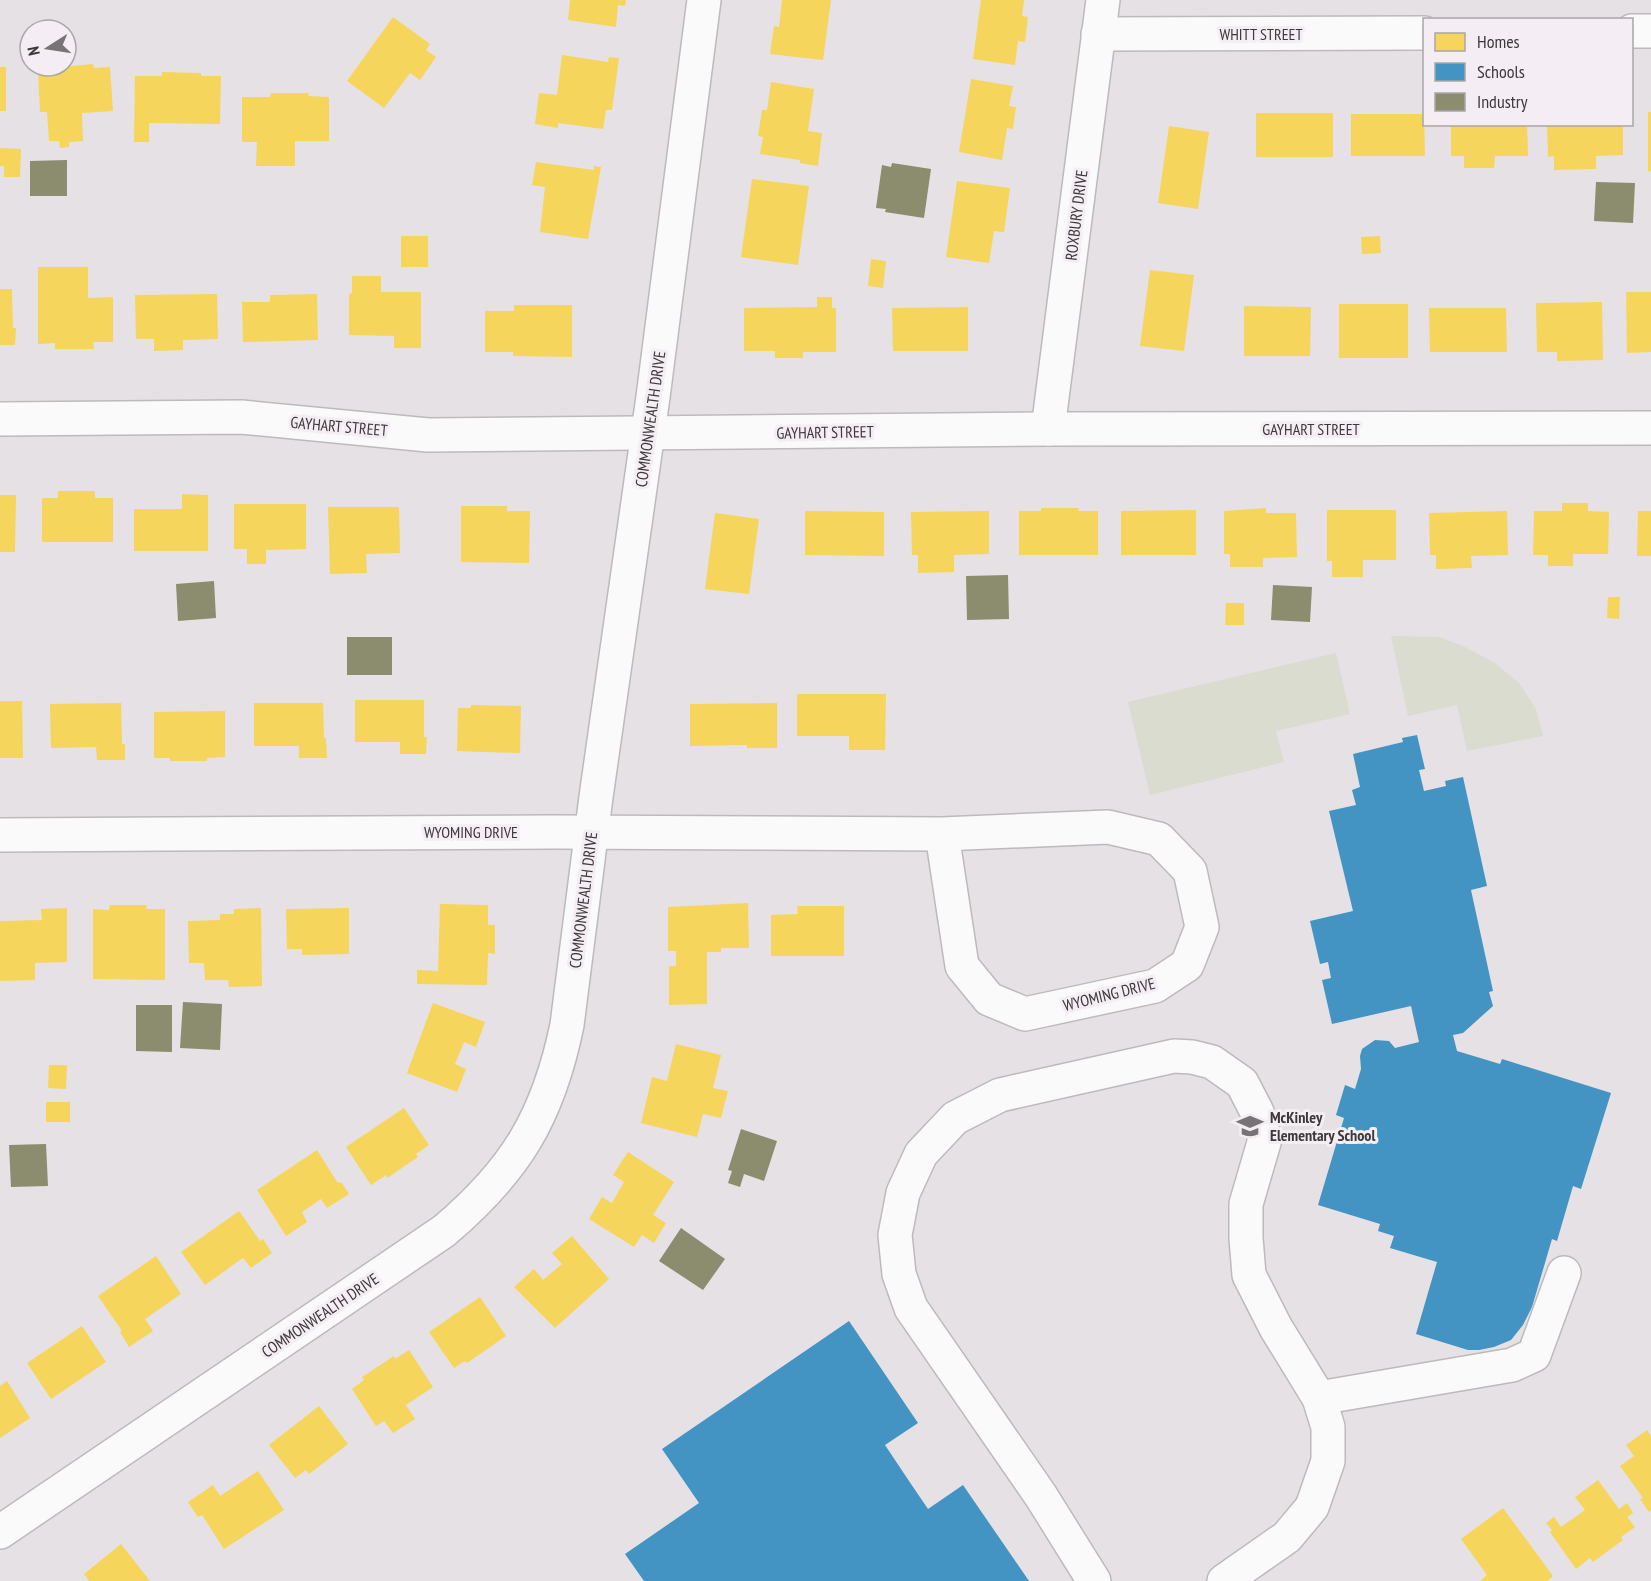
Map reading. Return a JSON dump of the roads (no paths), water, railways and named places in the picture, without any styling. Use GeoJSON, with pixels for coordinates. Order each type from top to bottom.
{"type":"FeatureCollection","features":[{"type":"Feature","properties":{"kind":"street","name":"COMMONWEALTH DRIVE"},"geometry":{"type":"LineString","coordinates":[[0,1532],[444,1231],[500,1177],[518,1154],[550,1092],[560,1061],[567,1024],[648,434],[704,0]]}},
{"type":"Feature","properties":{"kind":"street","name":"ROXBURY DRIVE"},"geometry":{"type":"LineString","coordinates":[[1048,429],[1103,0]]}},
{"type":"Feature","properties":{"kind":"street"},"geometry":{"type":"LineString","coordinates":[[1633,31],[1651,31]]}},
{"type":"Feature","properties":{"kind":"street","name":"WHITT STREET"},"geometry":{"type":"LineString","coordinates":[[1098,34],[1423,33]]}},
{"type":"Feature","properties":{"kind":"street","name":"GAYHART STREET"},"geometry":{"type":"LineString","coordinates":[[0,420],[241,417],[428,435],[1048,429],[1651,428]]}},
{"type":"Feature","properties":{"kind":"street","name":"WYOMING DRIVE"},"geometry":{"type":"LineString","coordinates":[[0,835],[592,832],[942,834],[1108,827],[1159,839],[1190,871],[1202,927],[1186,965],[1155,986],[1025,1014],[989,999],[962,966],[942,834]]}},
{"type":"Feature","properties":{"kind":"street"},"geometry":{"type":"LineString","coordinates":[[1094,1581],[1041,1496],[911,1308],[899,1274],[895,1235],[903,1192],[921,1154],[955,1118],[1000,1095],[1174,1056],[1192,1057],[1212,1062],[1242,1083],[1257,1112],[1265,1139],[1246,1204],[1249,1275],[1276,1328],[1319,1398],[1328,1427],[1328,1461],[1312,1507],[1287,1537],[1224,1581]]}},
{"type":"Feature","properties":{"kind":"street"},"geometry":{"type":"LineString","coordinates":[[1319,1398],[1512,1365],[1534,1355],[1564,1273]]}},
{"type":"Feature","properties":{"kind":"place","name":"McKinley Elementary School"},"geometry":{"type":"Point","coordinates":[1250,1126]}}]}
